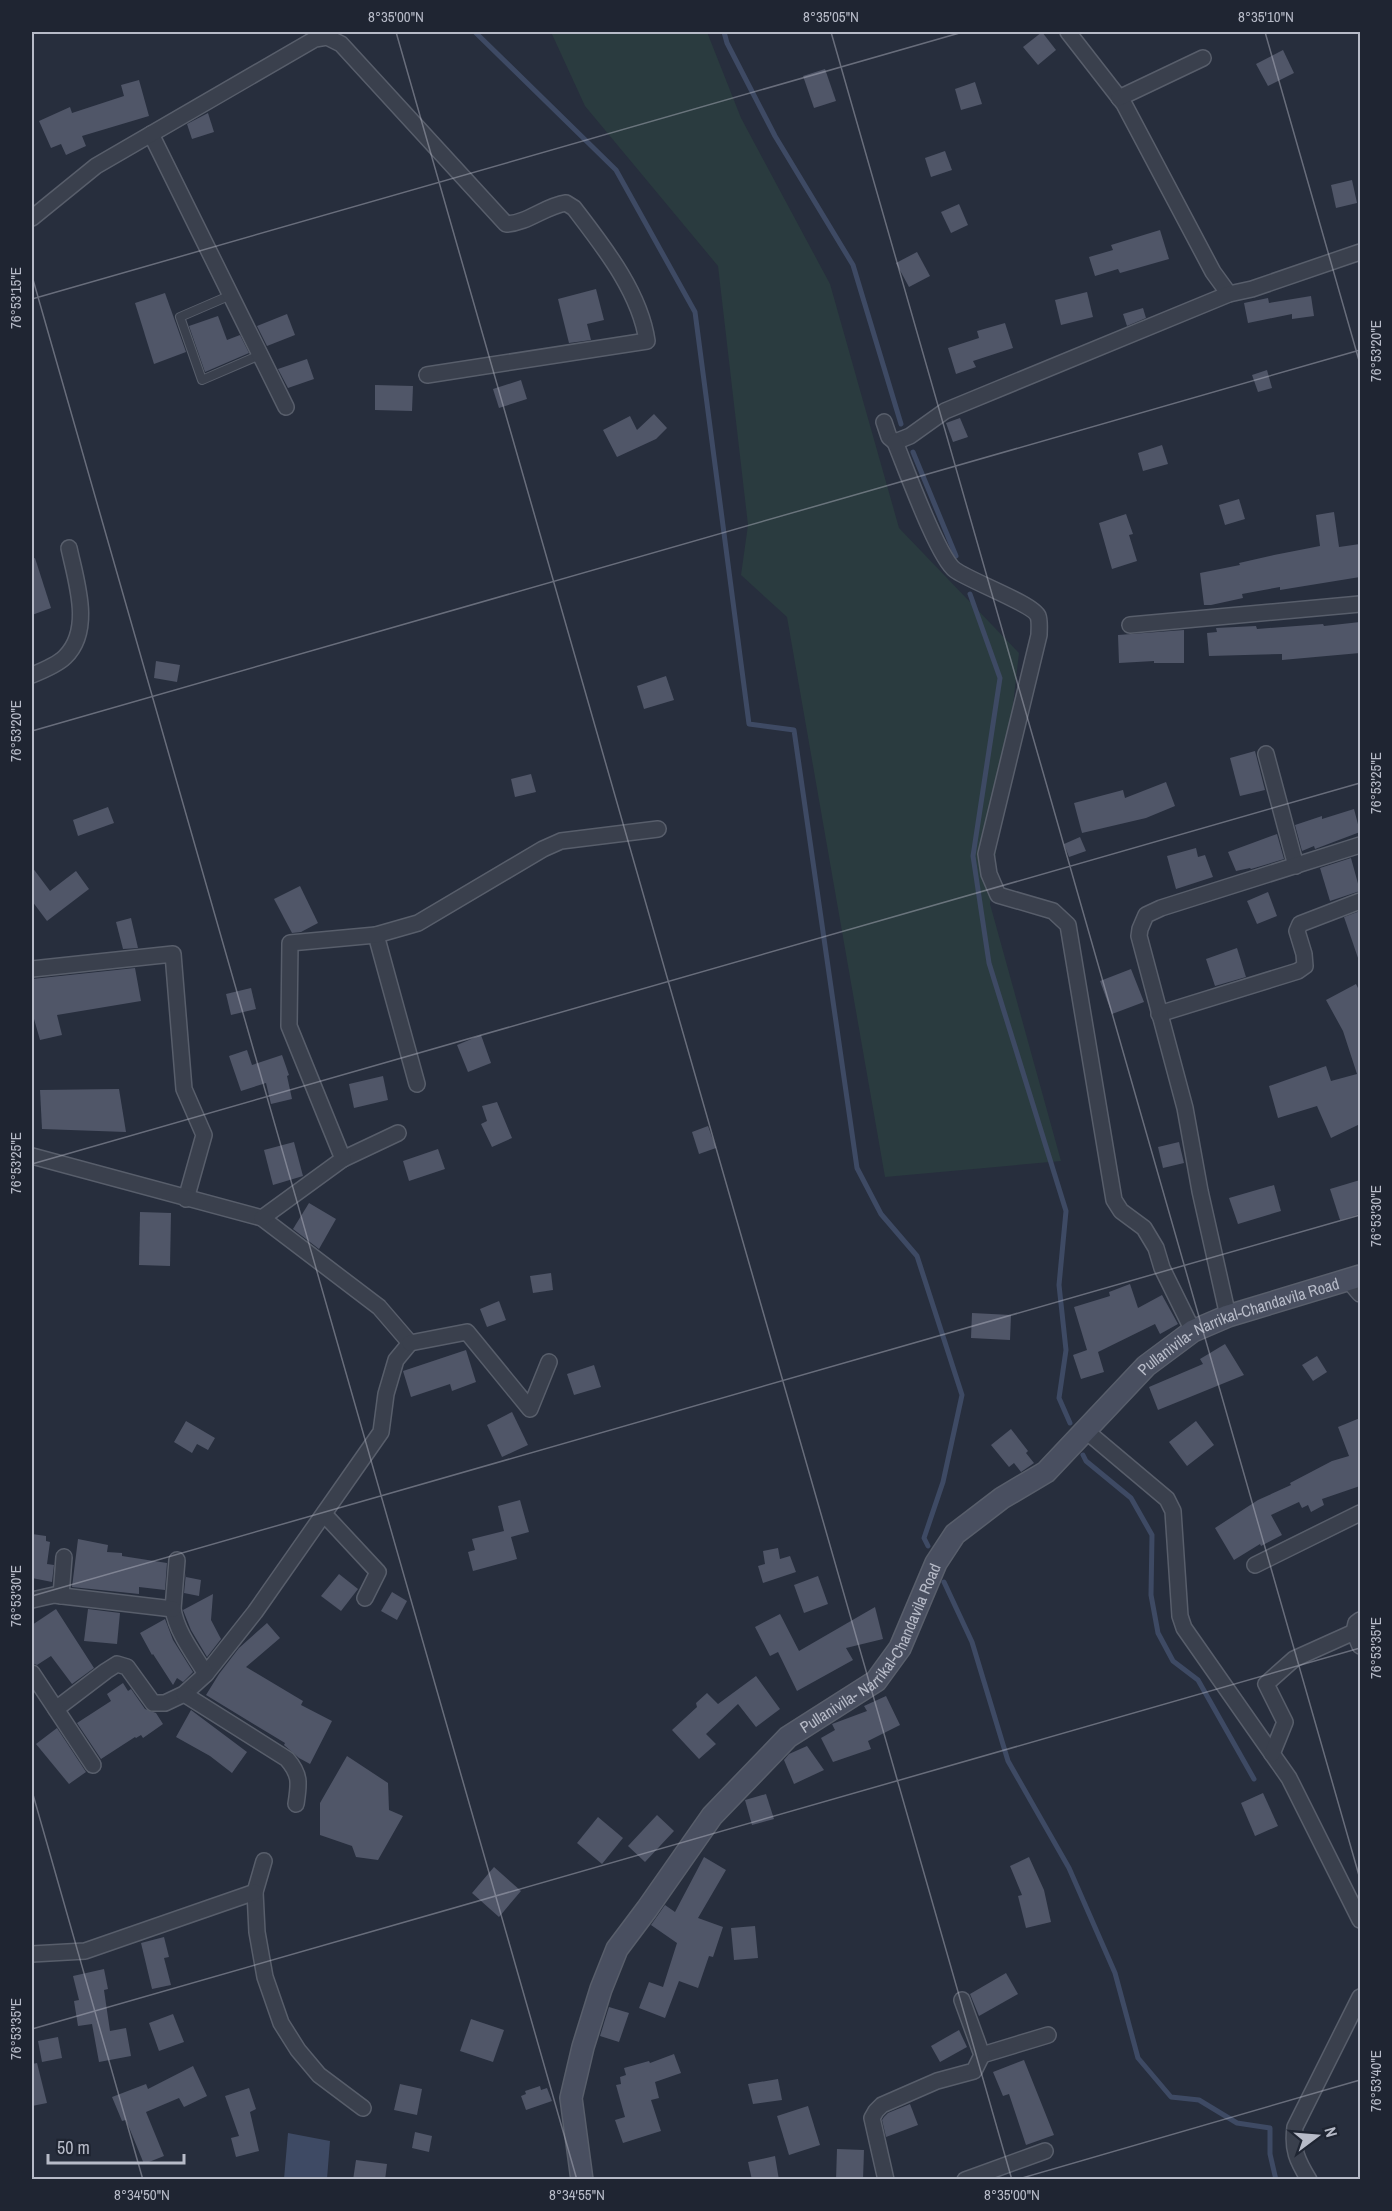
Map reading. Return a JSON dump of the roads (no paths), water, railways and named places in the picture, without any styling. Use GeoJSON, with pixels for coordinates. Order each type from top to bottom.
{"type":"FeatureCollection","features":[{"type":"Feature","properties":{"kind":"street"},"geometry":{"type":"LineString","coordinates":[[1068,32],[1119,98],[1213,272],[1229,294]]}},
{"type":"Feature","properties":{"kind":"street"},"geometry":{"type":"LineString","coordinates":[[32,218],[96,166],[327,34],[341,44],[506,224],[516,224],[557,204],[566,203],[574,208],[614,260],[645,329],[647,341],[427,375]]}},
{"type":"Feature","properties":{"kind":"street"},"geometry":{"type":"LineString","coordinates":[[1119,98],[1203,58]]}},
{"type":"Feature","properties":{"kind":"street"},"geometry":{"type":"LineString","coordinates":[[151,134],[286,407]]}},
{"type":"Feature","properties":{"kind":"street"},"geometry":{"type":"LineString","coordinates":[[895,442],[910,436],[945,411],[1229,294],[1252,289],[1360,252]]}},
{"type":"Feature","properties":{"kind":"street"},"geometry":{"type":"LineString","coordinates":[[884,422],[889,436],[895,442],[939,547],[953,569],[1032,608],[1039,617],[1039,635],[986,854],[989,874],[998,895],[1053,910],[1068,925],[1114,1200],[1121,1211],[1144,1228],[1156,1248],[1162,1268],[1193,1331]]}},
{"type":"Feature","properties":{"kind":"street"},"geometry":{"type":"LineString","coordinates":[[32,675],[65,658],[78,637],[80,600],[69,548]]}},
{"type":"Feature","properties":{"kind":"street"},"geometry":{"type":"LineString","coordinates":[[1130,625],[1360,604]]}},
{"type":"Feature","properties":{"kind":"street"},"geometry":{"type":"LineString","coordinates":[[1266,754],[1296,866]]}},
{"type":"Feature","properties":{"kind":"street"},"geometry":{"type":"LineString","coordinates":[[343,1160],[289,1026],[290,943],[376,935],[418,923],[543,849],[561,841],[658,830]]}},
{"type":"Feature","properties":{"kind":"street"},"geometry":{"type":"LineString","coordinates":[[1228,1316],[1200,1191],[1185,1108],[1139,936],[1140,929],[1146,915],[1161,908],[1360,845]]}},
{"type":"Feature","properties":{"kind":"street"},"geometry":{"type":"LineString","coordinates":[[1159,1014],[1298,971],[1305,966],[1297,931],[1300,924],[1360,901]]}},
{"type":"Feature","properties":{"kind":"street"},"geometry":{"type":"LineString","coordinates":[[376,935],[417,1084]]}},
{"type":"Feature","properties":{"kind":"street"},"geometry":{"type":"LineString","coordinates":[[32,969],[173,954],[184,1089],[204,1135],[186,1199]]}},
{"type":"Feature","properties":{"kind":"street"},"geometry":{"type":"LineString","coordinates":[[262,1218],[343,1160],[398,1132]]}},
{"type":"Feature","properties":{"kind":"street"},"geometry":{"type":"LineString","coordinates":[[32,1156],[262,1218],[379,1307],[410,1343]]}},
{"type":"Feature","properties":{"kind":"street","name":"Pullanivila- Narrikal-Chandavila Road"},"geometry":{"type":"LineString","coordinates":[[582,2180],[571,2098],[582,2047],[617,1949],[712,1816],[788,1737],[876,1681],[900,1648],[936,1563],[955,1534],[1002,1498],[1046,1472],[1146,1366],[1193,1331],[1228,1316],[1356,1283]]}},
{"type":"Feature","properties":{"kind":"street"},"geometry":{"type":"LineString","coordinates":[[56,1709],[117,1664],[127,1667],[153,1703],[165,1703],[184,1694],[206,1674],[255,1612],[381,1432],[386,1394],[396,1360],[410,1343],[467,1332],[530,1409],[549,1362]]}},
{"type":"Feature","properties":{"kind":"street"},"geometry":{"type":"LineString","coordinates":[[1085,1430],[1167,1499],[1173,1511],[1180,1616],[1184,1628],[1289,1778],[1360,1920]]}},
{"type":"Feature","properties":{"kind":"street"},"geometry":{"type":"LineString","coordinates":[[1255,1565],[1360,1513]]}},
{"type":"Feature","properties":{"kind":"street"},"geometry":{"type":"LineString","coordinates":[[324,1514],[378,1572],[365,1599]]}},
{"type":"Feature","properties":{"kind":"street"},"geometry":{"type":"LineString","coordinates":[[61,1596],[64,1557]]}},
{"type":"Feature","properties":{"kind":"street"},"geometry":{"type":"LineString","coordinates":[[177,1560],[173,1609],[178,1628],[206,1674]]}},
{"type":"Feature","properties":{"kind":"street"},"geometry":{"type":"LineString","coordinates":[[32,1600],[39,1597],[61,1596],[173,1609]]}},
{"type":"Feature","properties":{"kind":"street"},"geometry":{"type":"LineString","coordinates":[[1272,1754],[1285,1722],[1266,1684],[1294,1659],[1358,1633]]}},
{"type":"Feature","properties":{"kind":"street"},"geometry":{"type":"LineString","coordinates":[[32,1673],[93,1765]]}},
{"type":"Feature","properties":{"kind":"street"},"geometry":{"type":"LineString","coordinates":[[184,1694],[287,1759],[297,1771],[299,1787],[296,1804]]}},
{"type":"Feature","properties":{"kind":"street"},"geometry":{"type":"LineString","coordinates":[[264,1861],[255,1892],[257,1932],[265,1977],[281,2023],[298,2050],[319,2075],[363,2108]]}},
{"type":"Feature","properties":{"kind":"street"},"geometry":{"type":"LineString","coordinates":[[32,1954],[85,1951],[255,1892]]}},
{"type":"Feature","properties":{"kind":"street"},"geometry":{"type":"LineString","coordinates":[[1309,2180],[1292,2144],[1295,2127],[1360,1998]]}},
{"type":"Feature","properties":{"kind":"street"},"geometry":{"type":"LineString","coordinates":[[886,2180],[872,2118],[876,2111],[882,2105],[937,2081],[974,2072],[982,2055],[962,2000]]}},
{"type":"Feature","properties":{"kind":"street"},"geometry":{"type":"LineString","coordinates":[[982,2055],[1048,2035]]}},
{"type":"Feature","properties":{"kind":"street"},"geometry":{"type":"LineString","coordinates":[[965,2180],[1045,2151]]}},
{"type":"Feature","properties":{"kind":"lane"},"geometry":{"type":"LineString","coordinates":[[231,295],[180,317],[202,380],[260,355]]}},
{"type":"Feature","properties":{"kind":"water"},"geometry":{"type":"Polygon","coordinates":[[[288,2133],[330,2141],[327,2179],[284,2179],[288,2133]]]}},
{"type":"Feature","properties":{"kind":"waterway"},"geometry":{"type":"LineString","coordinates":[[475,32],[616,170],[695,312],[749,724],[794,730],[857,1168],[881,1214],[917,1256],[962,1395],[943,1482],[924,1538],[928,1546]]}},
{"type":"Feature","properties":{"kind":"waterway"},"geometry":{"type":"LineString","coordinates":[[724,32],[727,43],[775,136],[853,265],[901,424]]}},
{"type":"Feature","properties":{"kind":"waterway"},"geometry":{"type":"LineString","coordinates":[[913,452],[956,556]]}},
{"type":"Feature","properties":{"kind":"waterway"},"geometry":{"type":"LineString","coordinates":[[970,594],[1000,678],[973,856],[989,963],[1066,1211],[1059,1285],[1066,1350],[1059,1398],[1070,1423]]}},
{"type":"Feature","properties":{"kind":"waterway"},"geometry":{"type":"LineString","coordinates":[[1083,1455],[1086,1461],[1131,1498],[1152,1535],[1151,1595],[1158,1633],[1173,1661],[1198,1680],[1254,1779]]}},
{"type":"Feature","properties":{"kind":"waterway"},"geometry":{"type":"LineString","coordinates":[[944,1582],[972,1642],[1008,1761],[1069,1868],[1115,1973],[1138,2058],[1171,2097],[1199,2100],[1237,2123],[1270,2128],[1270,2154],[1276,2180]]}}]}
